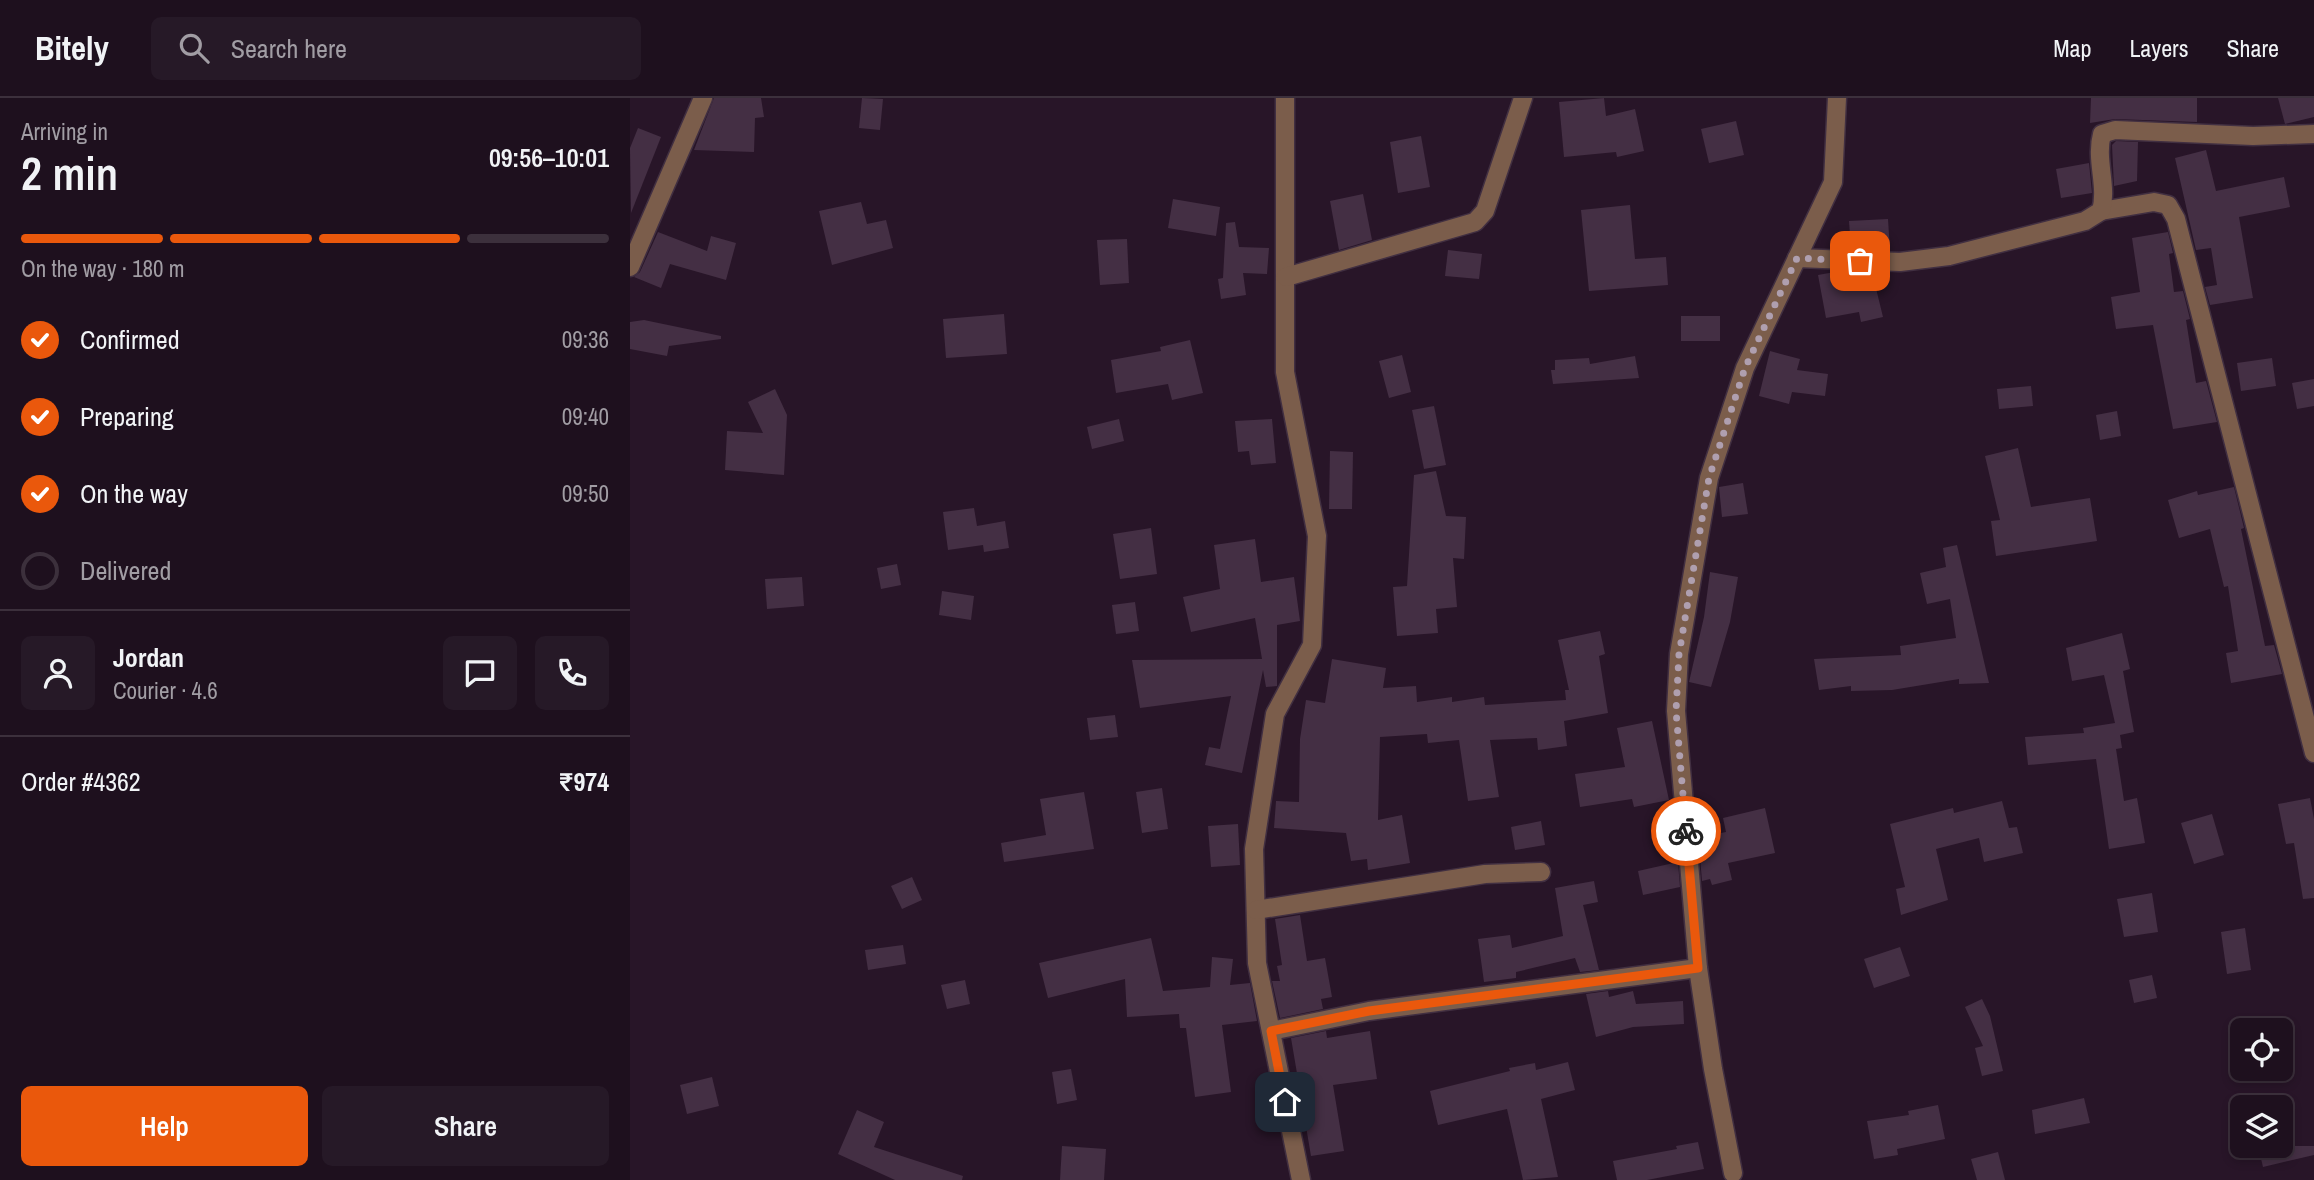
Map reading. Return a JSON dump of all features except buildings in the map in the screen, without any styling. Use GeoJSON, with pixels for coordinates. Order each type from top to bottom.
{"type":"FeatureCollection","features":[{"type":"Feature","properties":{"kind":"street"},"geometry":{"type":"LineString","coordinates":[[630,267],[703,98]]}},
{"type":"Feature","properties":{"kind":"street"},"geometry":{"type":"LineString","coordinates":[[1285,98],[1285,372],[1317,536],[1312,645],[1275,714],[1254,849],[1257,963],[1301,1180]]}},
{"type":"Feature","properties":{"kind":"street"},"geometry":{"type":"LineString","coordinates":[[1286,277],[1475,222],[1485,211],[1523,98]]}},
{"type":"Feature","properties":{"kind":"street"},"geometry":{"type":"LineString","coordinates":[[1733,1173],[1708,1043],[1698,968],[1676,711],[1679,654],[1709,478],[1745,368],[1833,182],[1837,98]]}},
{"type":"Feature","properties":{"kind":"street"},"geometry":{"type":"LineString","coordinates":[[2101,211],[2104,202],[2098,147],[2102,134],[2130,129],[2253,136],[2314,134]]}},
{"type":"Feature","properties":{"kind":"street"},"geometry":{"type":"LineString","coordinates":[[1797,258],[1900,262],[1949,256],[2085,221],[2101,211],[2154,202],[2168,205],[2176,219],[2314,753]]}},
{"type":"Feature","properties":{"kind":"street"},"geometry":{"type":"LineString","coordinates":[[1256,910],[1485,874],[1541,872]]}},
{"type":"Feature","properties":{"kind":"street"},"geometry":{"type":"LineString","coordinates":[[1271,1031],[1369,1011],[1698,968]]}},
{"type":"Feature","properties":{"kind":"way so far"},"geometry":{"type":"LineString","coordinates":[[1686,831],[1676,711],[1679,654],[1709,478],[1745,368],[1797,258],[1860,261]]}},
{"type":"Feature","properties":{"kind":"route"},"geometry":{"type":"LineString","coordinates":[[1285,1102],[1271,1031],[1369,1011],[1698,968],[1686,831]]}}]}
